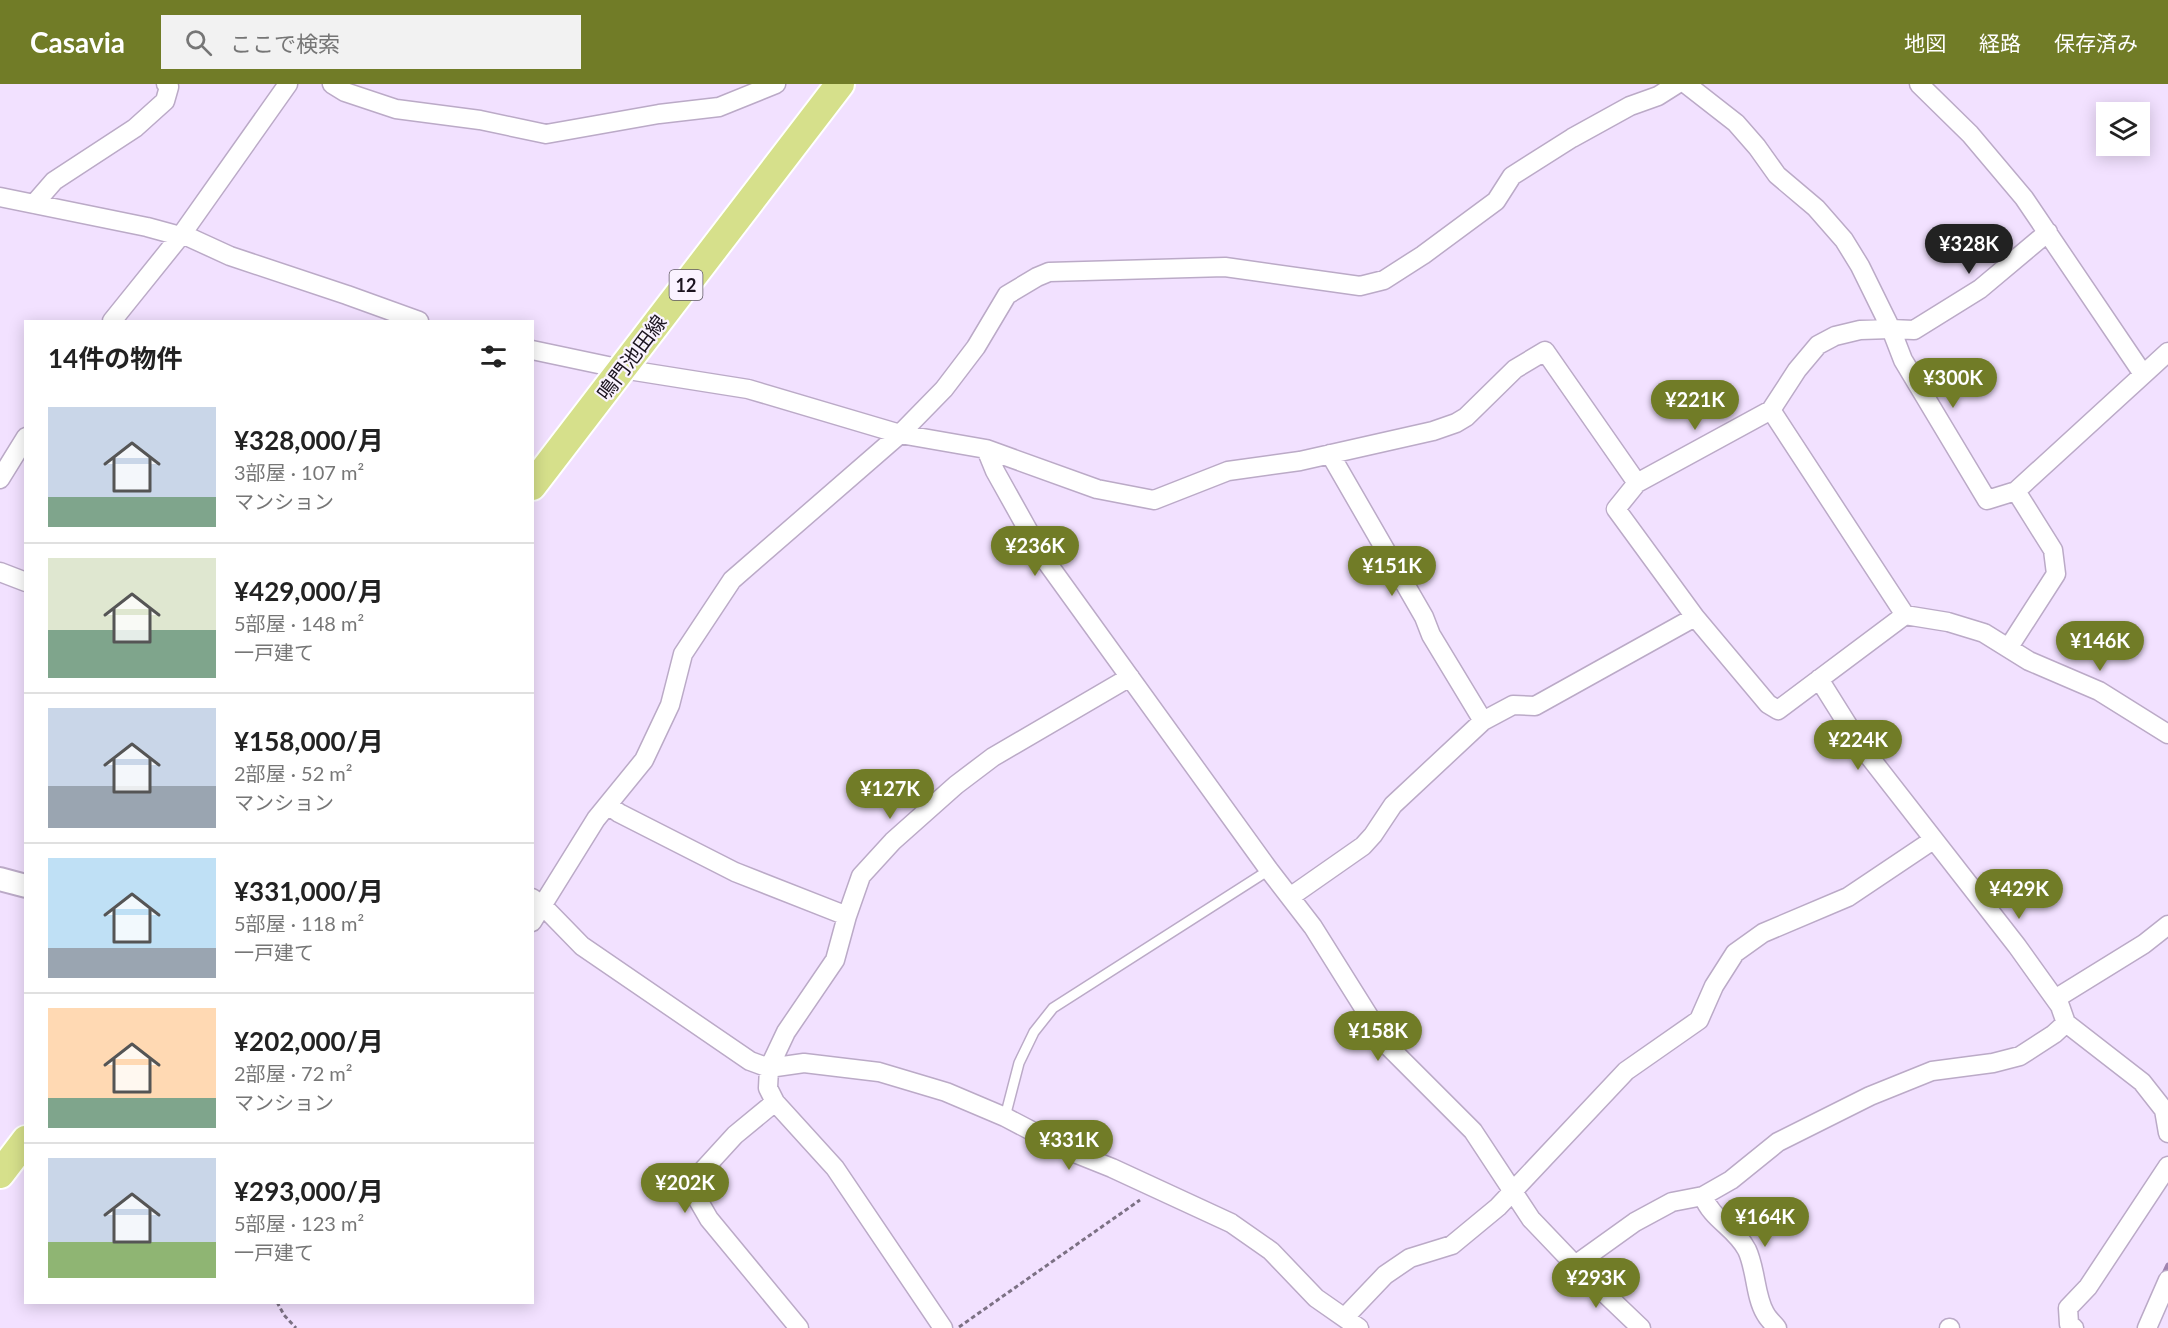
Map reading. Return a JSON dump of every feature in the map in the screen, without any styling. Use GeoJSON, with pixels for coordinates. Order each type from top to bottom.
{"type":"FeatureCollection","features":[{"type":"Feature","properties":{"kind":"main road","name":"鳴門池田線"},"geometry":{"type":"LineString","coordinates":[[534,483],[840,84]]}},
{"type":"Feature","properties":{"kind":"main road"},"geometry":{"type":"LineString","coordinates":[[0,1174],[24,1143]]}},
{"type":"Feature","properties":{"kind":"street"},"geometry":{"type":"LineString","coordinates":[[34,204],[54,180],[135,128],[165,101],[169,87],[166,84]]}},
{"type":"Feature","properties":{"kind":"street"},"geometry":{"type":"LineString","coordinates":[[113,320],[181,235],[288,84]]}},
{"type":"Feature","properties":{"kind":"street"},"geometry":{"type":"LineString","coordinates":[[332,84],[345,92],[396,109],[480,120],[546,134],[659,114],[719,107],[776,84]]}},
{"type":"Feature","properties":{"kind":"street"},"geometry":{"type":"LineString","coordinates":[[1677,84],[1658,96],[1620,112],[1512,176],[1497,201],[1423,255],[1384,280],[1360,286],[1225,267],[1049,272],[1007,295],[976,347],[944,389],[900,434],[732,580],[683,654],[670,705],[644,760],[596,819],[538,902],[582,946],[750,1061],[769,1068],[804,1063],[879,1072],[945,1092],[1005,1117],[1071,1152],[1113,1168],[1231,1223],[1271,1251],[1316,1298],[1352,1322],[1385,1275],[1410,1258],[1452,1245],[1498,1207],[1626,1071],[1699,1020],[1714,986],[1735,953],[1763,933],[1848,897],[1933,840]]}},
{"type":"Feature","properties":{"kind":"street"},"geometry":{"type":"LineString","coordinates":[[1686,84],[1736,123],[1777,175],[1816,208],[1844,240],[1860,266],[1891,328],[1903,360],[1987,500],[2016,491],[2168,352]]}},
{"type":"Feature","properties":{"kind":"street"},"geometry":{"type":"LineString","coordinates":[[1919,84],[1970,134],[2024,198],[2143,374]]}},
{"type":"Feature","properties":{"kind":"street"},"geometry":{"type":"LineString","coordinates":[[0,197],[181,235],[230,256],[415,320]]}},
{"type":"Feature","properties":{"kind":"street"},"geometry":{"type":"LineString","coordinates":[[2048,232],[1980,289],[1914,330],[1891,328],[1860,330],[1835,336],[1818,345],[1797,370],[1771,410],[1637,483],[1616,509],[1695,617],[1768,704],[1778,710],[1905,615],[1948,622],[1984,633],[2029,661],[2099,691],[2168,734]]}},
{"type":"Feature","properties":{"kind":"street"},"geometry":{"type":"LineString","coordinates":[[534,350],[622,369],[748,389],[900,434],[986,449],[1097,489],[1154,500],[1228,471],[1300,461],[1433,431],[1456,423],[1466,417],[1515,369],[1545,351],[1637,483]]}},
{"type":"Feature","properties":{"kind":"street"},"geometry":{"type":"LineString","coordinates":[[1771,410],[1905,615]]}},
{"type":"Feature","properties":{"kind":"street"},"geometry":{"type":"LineString","coordinates":[[0,479],[24,440]]}},
{"type":"Feature","properties":{"kind":"street"},"geometry":{"type":"LineString","coordinates":[[986,449],[995,471],[1043,557],[1269,870],[1313,927],[1387,1045],[1473,1131],[1531,1219],[1641,1328]]}},
{"type":"Feature","properties":{"kind":"street"},"geometry":{"type":"LineString","coordinates":[[1330,454],[1425,616],[1431,635],[1483,721]]}},
{"type":"Feature","properties":{"kind":"street"},"geometry":{"type":"LineString","coordinates":[[2009,647],[2056,574],[2053,550],[2016,491]]}},
{"type":"Feature","properties":{"kind":"street"},"geometry":{"type":"LineString","coordinates":[[0,572],[24,581]]}},
{"type":"Feature","properties":{"kind":"street"},"geometry":{"type":"LineString","coordinates":[[1290,897],[1363,846],[1393,805],[1483,721],[1513,705],[1535,706],[1695,617]]}},
{"type":"Feature","properties":{"kind":"street"},"geometry":{"type":"LineString","coordinates":[[943,1328],[835,1168],[775,1102],[768,1088],[769,1068],[786,1032],[836,960],[847,916],[861,876],[893,841],[956,785],[993,757],[1130,677]]}},
{"type":"Feature","properties":{"kind":"street"},"geometry":{"type":"LineString","coordinates":[[1819,679],[1861,746],[2017,946],[2060,1006],[2066,1023],[2142,1082],[2164,1110],[2168,1133]]}},
{"type":"Feature","properties":{"kind":"street"},"geometry":{"type":"LineString","coordinates":[[608,805],[619,813],[735,872],[847,916]]}},
{"type":"Feature","properties":{"kind":"street"},"geometry":{"type":"LineString","coordinates":[[0,879],[24,885]]}},
{"type":"Feature","properties":{"kind":"street"},"geometry":{"type":"LineString","coordinates":[[2055,999],[2144,944],[2168,925]]}},
{"type":"Feature","properties":{"kind":"street"},"geometry":{"type":"LineString","coordinates":[[1575,1265],[1635,1222],[1672,1202],[1703,1196],[1731,1180],[1778,1143],[1870,1096],[1932,1071],[1993,1063],[2020,1056],[2054,1034],[2066,1023]]}},
{"type":"Feature","properties":{"kind":"street"},"geometry":{"type":"LineString","coordinates":[[775,1102],[735,1135],[703,1170],[698,1200],[709,1219],[799,1328]]}},
{"type":"Feature","properties":{"kind":"street"},"geometry":{"type":"LineString","coordinates":[[2074,1328],[2069,1324],[2068,1308],[2088,1287],[2168,1166]]}},
{"type":"Feature","properties":{"kind":"street"},"geometry":{"type":"LineString","coordinates":[[1703,1196],[1720,1220],[1736,1232],[1748,1252],[1764,1312],[1777,1328]]}},
{"type":"Feature","properties":{"kind":"street"},"geometry":{"type":"LineString","coordinates":[[2147,1328],[2168,1280]]}},
{"type":"Feature","properties":{"kind":"lane"},"geometry":{"type":"LineString","coordinates":[[1005,1117],[1019,1063],[1034,1032],[1053,1008],[1269,870]]}},
{"type":"Feature","properties":{"kind":"path"},"geometry":{"type":"LineString","coordinates":[[957,1328],[1147,1195],[1152,1186]]}},
{"type":"Feature","properties":{"kind":"path"},"geometry":{"type":"LineString","coordinates":[[279,1304],[284,1315],[296,1328]]}},
{"type":"Feature","properties":{"kind":"waterway"},"geometry":{"type":"LineString","coordinates":[[2162,1278],[2168,1265]]}}]}
